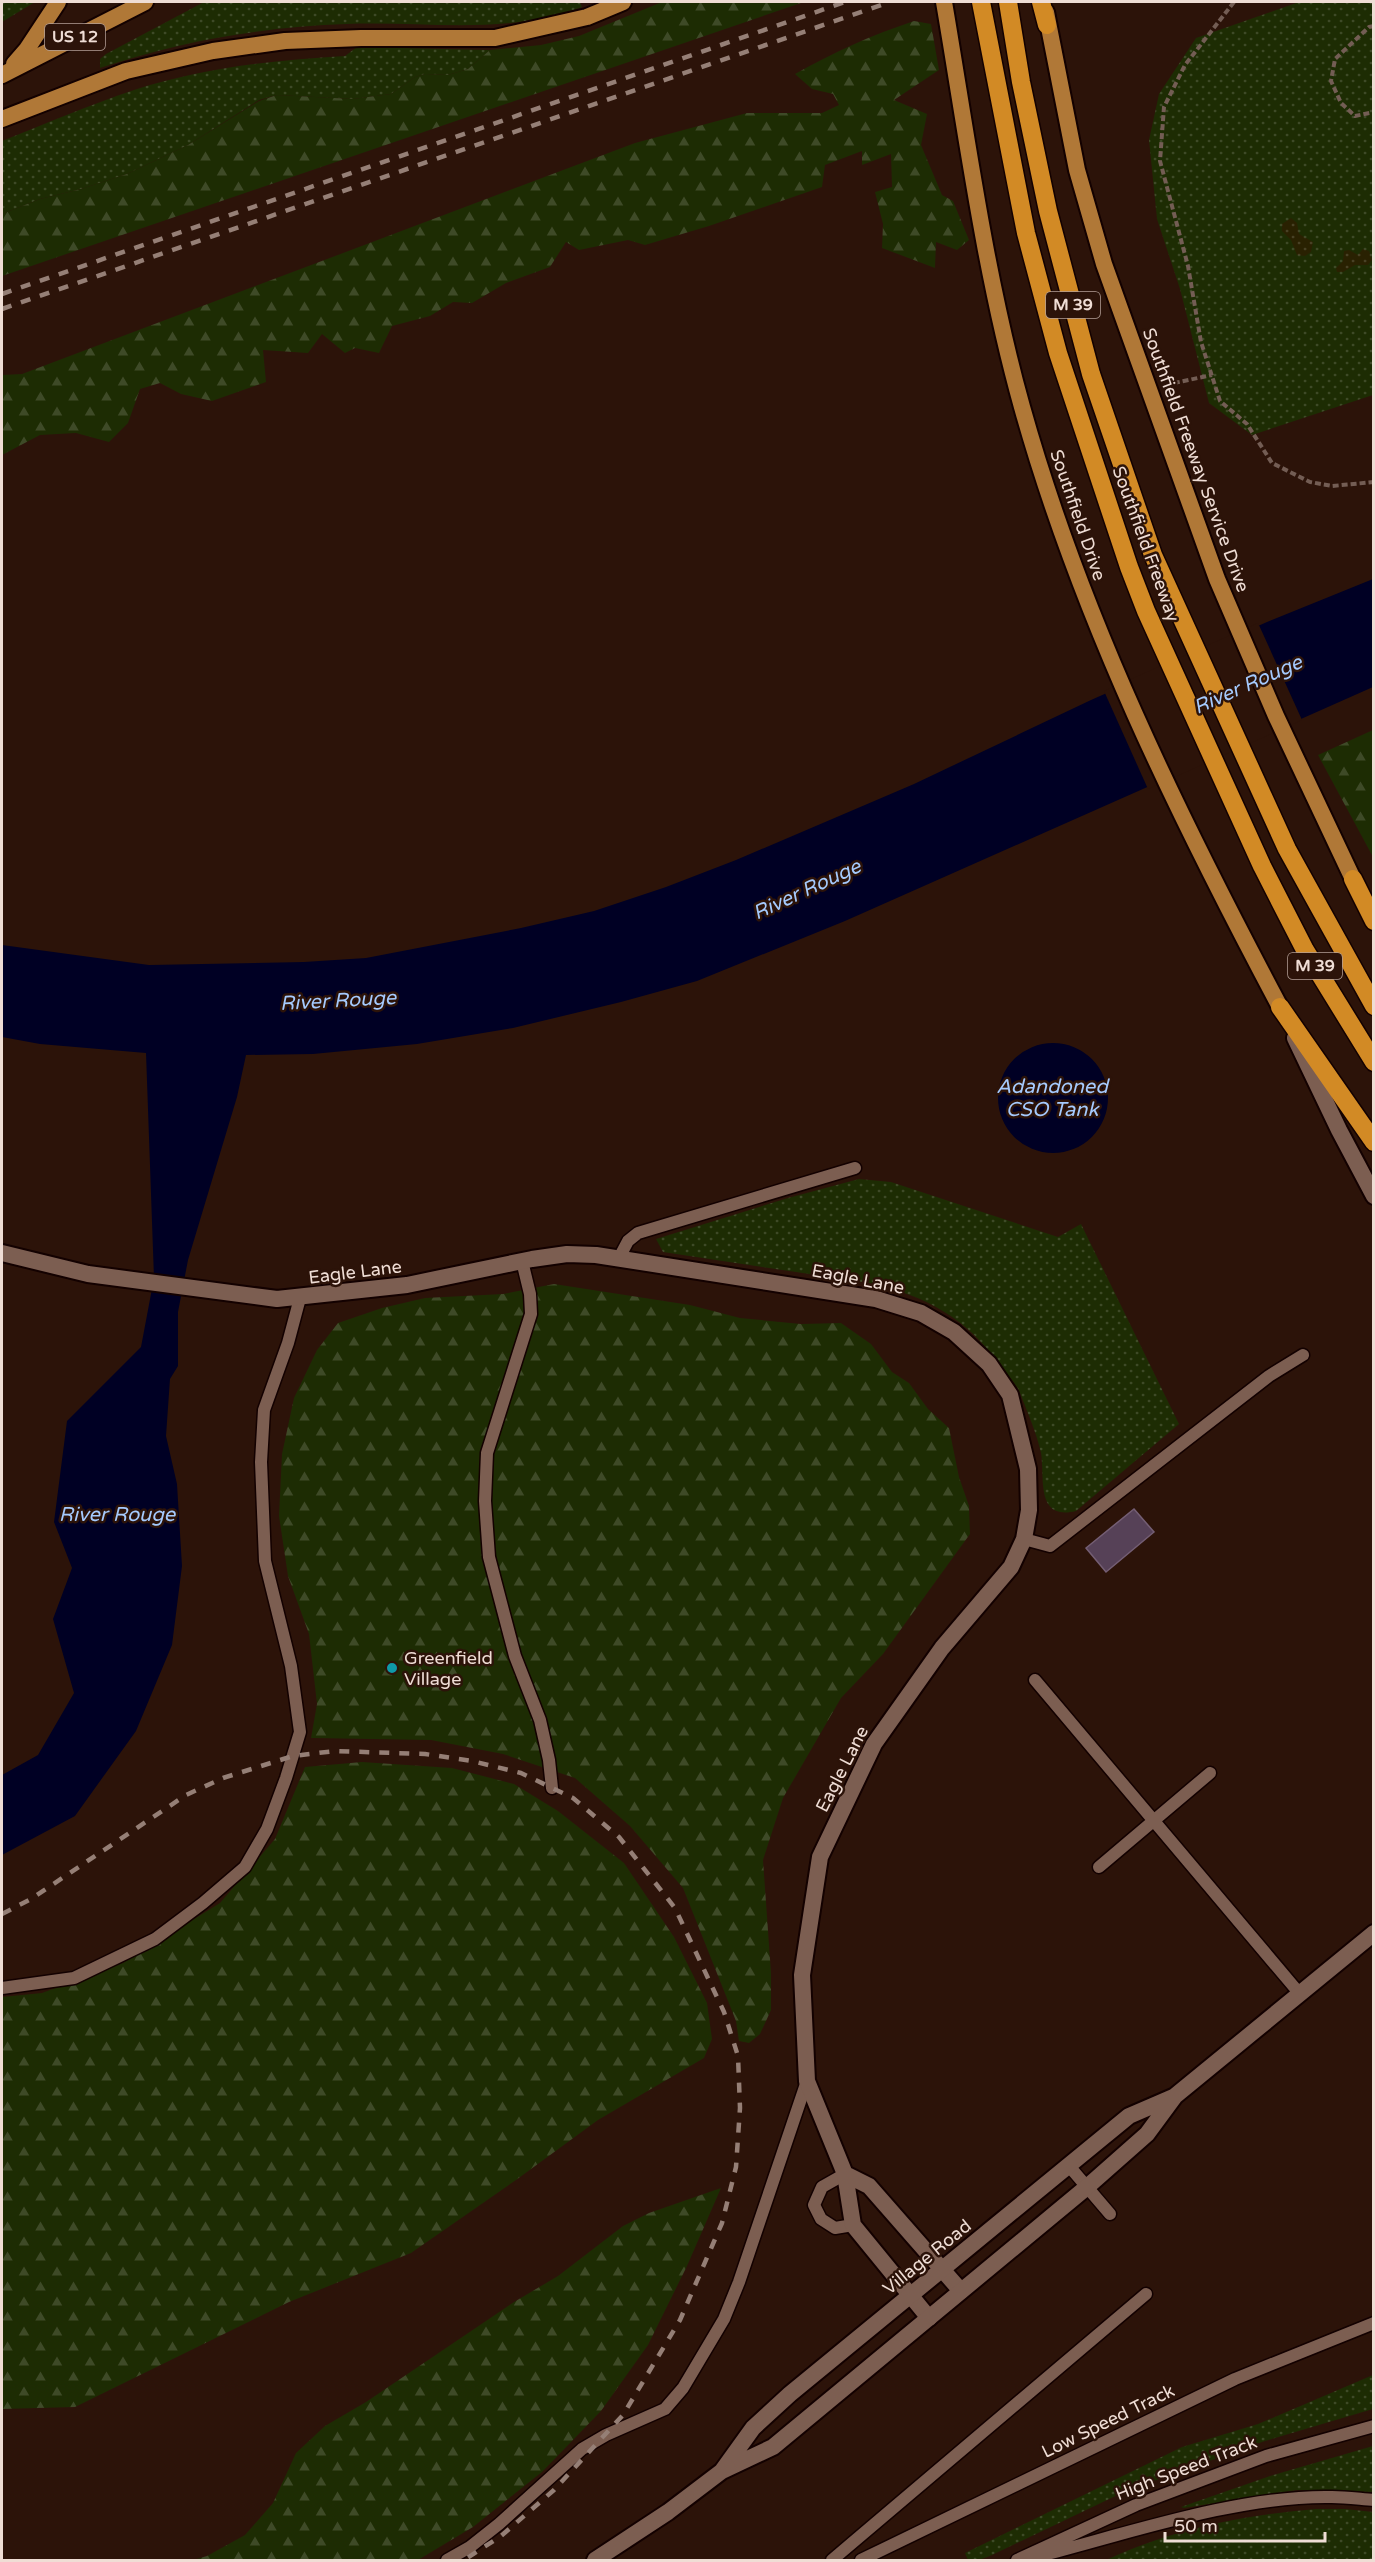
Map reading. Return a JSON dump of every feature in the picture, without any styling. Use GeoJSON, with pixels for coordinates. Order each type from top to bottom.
{"type":"FeatureCollection","features":[{"type":"Feature","properties":{"kind":"highway","name":"Southfield Freeway"},"geometry":{"type":"LineString","coordinates":[[981,2],[1026,233],[1055,342],[1129,567],[1146,611],[1262,866],[1305,950],[1374,1062]]}},
{"type":"Feature","properties":{"kind":"highway","name":"Southfield Freeway"},"geometry":{"type":"LineString","coordinates":[[1008,2],[1021,82],[1048,211],[1091,374],[1153,555],[1287,849],[1374,1006]]}},
{"type":"Feature","properties":{"kind":"highway"},"geometry":{"type":"LineString","coordinates":[[1043,2],[1047,25]]}},
{"type":"Feature","properties":{"kind":"highway"},"geometry":{"type":"LineString","coordinates":[[1353,879],[1374,921]]}},
{"type":"Feature","properties":{"kind":"highway"},"geometry":{"type":"LineString","coordinates":[[1280,1007],[1374,1142]]}},
{"type":"Feature","properties":{"kind":"main road"},"geometry":{"type":"LineString","coordinates":[[3,74],[27,49],[58,2]]}},
{"type":"Feature","properties":{"kind":"main road","name":"US 12"},"geometry":{"type":"LineString","coordinates":[[3,74],[145,2]]}},
{"type":"Feature","properties":{"kind":"main road"},"geometry":{"type":"LineString","coordinates":[[2,119],[126,71],[213,51],[285,41],[361,38],[495,38],[587,17],[623,2]]}},
{"type":"Feature","properties":{"kind":"main road","name":"Southfield Drive"},"geometry":{"type":"LineString","coordinates":[[944,2],[985,239],[1021,405],[1054,512],[1100,633],[1161,772],[1213,880],[1280,1007]]}},
{"type":"Feature","properties":{"kind":"main road","name":"Southfield Freeway Service Drive"},"geometry":{"type":"LineString","coordinates":[[1047,25],[1077,170],[1104,264],[1148,388],[1217,579],[1276,716],[1353,879]]}},
{"type":"Feature","properties":{"kind":"street","name":"Southfield Freeway Service Drive"},"geometry":{"type":"LineString","coordinates":[[1353,879],[1374,909]]}},
{"type":"Feature","properties":{"kind":"street"},"geometry":{"type":"LineString","coordinates":[[1280,1007],[1339,1130],[1374,1196]]}},
{"type":"Feature","properties":{"kind":"street","name":"Eagle Lane"},"geometry":{"type":"LineString","coordinates":[[2,1253],[88,1274],[277,1299],[407,1285],[567,1254],[619,1258],[876,1299],[921,1312],[954,1332],[989,1364],[1010,1395],[1028,1469],[1029,1510],[1024,1539],[1011,1567],[942,1648],[874,1744],[820,1857],[802,1975],[807,2081],[845,2174],[853,2225]]}},
{"type":"Feature","properties":{"kind":"street","name":"Village Road"},"geometry":{"type":"LineString","coordinates":[[595,2560],[668,2512],[722,2471],[773,2446],[1087,2187],[1147,2134],[1175,2096],[1374,1933]]}},
{"type":"Feature","properties":{"kind":"street","name":"Village Road"},"geometry":{"type":"LineString","coordinates":[[722,2471],[753,2428],[790,2394],[1129,2116],[1175,2096]]}},
{"type":"Feature","properties":{"kind":"street"},"geometry":{"type":"LineString","coordinates":[[845,2174],[868,2186],[961,2291]]}},
{"type":"Feature","properties":{"kind":"street"},"geometry":{"type":"LineString","coordinates":[[853,2225],[929,2318]]}},
{"type":"Feature","properties":{"kind":"lane"},"geometry":{"type":"LineString","coordinates":[[619,1258],[628,1241],[638,1233],[855,1168]]}},
{"type":"Feature","properties":{"kind":"lane"},"geometry":{"type":"LineString","coordinates":[[522,1262],[530,1294],[531,1314],[487,1453],[485,1501],[489,1557],[515,1656],[540,1720],[549,1760],[552,1788]]}},
{"type":"Feature","properties":{"kind":"lane"},"geometry":{"type":"LineString","coordinates":[[2,1988],[74,1978],[155,1939],[203,1903],[245,1867],[267,1829],[300,1732],[291,1666],[265,1561],[261,1452],[264,1410],[288,1343],[300,1298]]}},
{"type":"Feature","properties":{"kind":"lane"},"geometry":{"type":"LineString","coordinates":[[1024,1539],[1050,1546],[1269,1376],[1303,1355]]}},
{"type":"Feature","properties":{"kind":"lane"},"geometry":{"type":"LineString","coordinates":[[1035,1680],[1300,1994]]}},
{"type":"Feature","properties":{"kind":"lane"},"geometry":{"type":"LineString","coordinates":[[1099,1867],[1210,1773]]}},
{"type":"Feature","properties":{"kind":"lane"},"geometry":{"type":"LineString","coordinates":[[447,2560],[470,2547],[499,2524],[582,2449],[606,2434],[665,2409],[683,2388],[724,2319],[739,2282],[807,2081]]}},
{"type":"Feature","properties":{"kind":"lane"},"geometry":{"type":"LineString","coordinates":[[1069,2166],[1110,2214]]}},
{"type":"Feature","properties":{"kind":"lane"},"geometry":{"type":"LineString","coordinates":[[845,2174],[822,2187],[814,2205],[821,2218],[835,2228],[853,2225]]}},
{"type":"Feature","properties":{"kind":"lane"},"geometry":{"type":"LineString","coordinates":[[832,2560],[1146,2294]]}},
{"type":"Feature","properties":{"kind":"lane","name":"Low Speed Track"},"geometry":{"type":"LineString","coordinates":[[861,2560],[1235,2379],[1374,2323]]}},
{"type":"Feature","properties":{"kind":"lane","name":"High Speed Track"},"geometry":{"type":"LineString","coordinates":[[1020,2560],[1136,2505],[1266,2456],[1374,2426]]}},
{"type":"Feature","properties":{"kind":"lane"},"geometry":{"type":"LineString","coordinates":[[1020,2560],[1223,2510],[1274,2502],[1331,2497],[1374,2500]]}},
{"type":"Feature","properties":{"kind":"path"},"geometry":{"type":"LineString","coordinates":[[1234,2],[1185,65],[1164,107],[1160,161],[1188,266],[1201,342],[1220,401],[1247,424],[1272,463],[1310,482],[1332,486],[1374,482]]}},
{"type":"Feature","properties":{"kind":"path"},"geometry":{"type":"LineString","coordinates":[[1374,26],[1369,27],[1335,59],[1331,81],[1341,103],[1355,116],[1374,112]]}},
{"type":"Feature","properties":{"kind":"path"},"geometry":{"type":"LineString","coordinates":[[1148,388],[1212,375]]}},
{"type":"Feature","properties":{"kind":"green space"},"geometry":{"type":"Polygon","coordinates":[[[2,2],[35,2],[2,22],[2,2]]]}},
{"type":"Feature","properties":{"kind":"green space"},"geometry":{"type":"Polygon","coordinates":[[[204,2],[580,2],[582,7],[553,16],[495,24],[347,24],[284,28],[191,43],[100,68],[100,59],[106,54],[204,2]]]}},
{"type":"Feature","properties":{"kind":"green space"},"geometry":{"type":"Polygon","coordinates":[[[662,2],[804,2],[2,276],[2,214],[40,199],[127,174],[188,145],[259,101],[277,95],[353,99],[391,94],[415,77],[425,74],[448,75],[468,69],[490,50],[541,45],[579,36],[662,2]]]}},
{"type":"Feature","properties":{"kind":"green space"},"geometry":{"type":"Polygon","coordinates":[[[1299,2],[1373,2],[1373,395],[1252,435],[1209,403],[1180,289],[1157,219],[1149,140],[1159,94],[1196,38],[1299,2]]]}},
{"type":"Feature","properties":{"kind":"green space"},"geometry":{"type":"Polygon","coordinates":[[[914,21],[931,24],[939,70],[894,100],[927,114],[921,145],[942,195],[953,201],[969,240],[957,250],[936,242],[935,268],[882,248],[883,224],[875,192],[892,187],[891,154],[862,165],[862,151],[825,165],[822,187],[709,226],[645,245],[628,240],[579,250],[566,242],[550,267],[506,283],[472,303],[453,302],[430,316],[392,326],[379,353],[355,348],[345,353],[322,334],[308,353],[263,350],[266,382],[212,401],[181,394],[160,383],[140,389],[128,423],[109,442],[76,433],[40,435],[2,455],[2,375],[22,374],[635,143],[747,113],[822,113],[839,105],[833,94],[812,89],[795,74],[853,44],[914,21]]]}},
{"type":"Feature","properties":{"kind":"green space"},"geometry":{"type":"Polygon","coordinates":[[[357,47],[490,50],[468,69],[448,75],[425,74],[415,77],[391,94],[353,99],[277,95],[259,100],[188,145],[127,174],[40,199],[2,214],[2,141],[100,102],[160,82],[238,66],[345,56],[357,47]]]}},
{"type":"Feature","properties":{"kind":"green space"},"geometry":{"type":"Polygon","coordinates":[[[1373,730],[1373,857],[1318,755],[1373,730]]]}},
{"type":"Feature","properties":{"kind":"green space"},"geometry":{"type":"Polygon","coordinates":[[[859,1179],[891,1182],[1058,1237],[1081,1224],[1179,1424],[1076,1511],[1054,1510],[1048,1504],[1045,1495],[1041,1453],[1018,1389],[988,1349],[944,1311],[909,1295],[869,1283],[663,1252],[656,1239],[788,1198],[859,1179]]]}},
{"type":"Feature","properties":{"kind":"green space"},"geometry":{"type":"Polygon","coordinates":[[[554,1284],[690,1305],[740,1318],[801,1324],[841,1323],[871,1344],[892,1372],[909,1383],[928,1409],[949,1428],[959,1477],[969,1506],[970,1534],[883,1654],[841,1698],[783,1798],[763,1860],[771,1973],[771,2010],[760,2034],[749,2043],[739,2041],[736,2021],[683,1888],[630,1826],[575,1778],[503,1754],[431,1740],[311,1738],[317,1704],[309,1634],[288,1576],[279,1516],[282,1454],[294,1398],[317,1350],[338,1323],[382,1308],[425,1298],[503,1294],[554,1284]]]}},
{"type":"Feature","properties":{"kind":"green space"},"geometry":{"type":"Polygon","coordinates":[[[362,1762],[452,1768],[514,1784],[558,1811],[624,1863],[674,1937],[707,2003],[712,2039],[704,2058],[598,2120],[411,2253],[289,2302],[75,2407],[2,2409],[2,1997],[42,1993],[123,1963],[220,1903],[275,1839],[305,1767],[362,1762]]]}},
{"type":"Feature","properties":{"kind":"green space"},"geometry":{"type":"Polygon","coordinates":[[[721,2188],[687,2266],[648,2345],[601,2411],[542,2472],[473,2527],[418,2560],[193,2560],[207,2556],[245,2535],[273,2503],[296,2453],[325,2426],[366,2402],[514,2302],[558,2276],[623,2226],[649,2213],[721,2188]]]}},
{"type":"Feature","properties":{"kind":"green space"},"geometry":{"type":"Polygon","coordinates":[[[1373,2375],[1373,2409],[1265,2441],[1126,2491],[990,2556],[979,2560],[968,2560],[965,2553],[1182,2447],[1258,2424],[1373,2375]]]}},
{"type":"Feature","properties":{"kind":"green space"},"geometry":{"type":"Polygon","coordinates":[[[1373,2446],[1373,2492],[1297,2490],[1181,2507],[1270,2476],[1373,2446]]]}},
{"type":"Feature","properties":{"kind":"green space"},"geometry":{"type":"Polygon","coordinates":[[[1316,2509],[1373,2512],[1373,2560],[1106,2560],[1157,2540],[1209,2525],[1262,2515],[1316,2509]]]}},
{"type":"Feature","properties":{"kind":"sand"},"geometry":{"type":"Polygon","coordinates":[[[1291,218],[1297,223],[1299,234],[1313,242],[1311,252],[1305,256],[1297,255],[1291,240],[1282,231],[1282,224],[1291,218]]]}},
{"type":"Feature","properties":{"kind":"sand"},"geometry":{"type":"Polygon","coordinates":[[[1363,249],[1369,251],[1372,260],[1368,265],[1355,265],[1343,272],[1337,272],[1336,268],[1343,261],[1344,251],[1349,250],[1358,255],[1363,249]]]}},
{"type":"Feature","properties":{"kind":"water","name":"River Rouge"},"geometry":{"type":"Polygon","coordinates":[[[1373,579],[1373,687],[845,921],[697,981],[513,1028],[417,1044],[313,1054],[246,1055],[237,1097],[188,1260],[178,1312],[178,1366],[170,1379],[166,1436],[177,1484],[182,1566],[172,1645],[136,1731],[75,1816],[2,1855],[2,1775],[38,1755],[74,1693],[53,1619],[72,1568],[54,1522],[67,1421],[141,1347],[154,1278],[146,1053],[40,1044],[2,1037],[2,945],[149,965],[304,962],[366,958],[521,928],[594,911],[736,860],[914,784],[1091,700],[1267,622],[1373,579]]]}},
{"type":"Feature","properties":{"kind":"water","name":"Adandoned CSO Tank"},"geometry":{"type":"Polygon","coordinates":[[[1053,1043],[1074,1047],[1092,1059],[1104,1077],[1108,1098],[1104,1119],[1092,1137],[1074,1149],[1053,1153],[1032,1149],[1014,1137],[1002,1119],[998,1098],[1002,1077],[1014,1059],[1032,1047],[1053,1043]]]}},
{"type":"Feature","properties":{"kind":"pier"},"geometry":{"type":"Polygon","coordinates":[[[1258,623],[1302,720],[1148,789],[1104,691],[1258,623]]]}},
{"type":"Feature","properties":{"kind":"building"},"geometry":{"type":"Polygon","coordinates":[[[1134,1509],[1154,1532],[1106,1572],[1086,1548],[1134,1509]]]}},
{"type":"Feature","properties":{"kind":"railway"},"geometry":{"type":"LineString","coordinates":[[2,294],[845,2]]}},
{"type":"Feature","properties":{"kind":"railway"},"geometry":{"type":"LineString","coordinates":[[2,309],[890,2]]}},
{"type":"Feature","properties":{"kind":"railway"},"geometry":{"type":"LineString","coordinates":[[2,1914],[31,1899],[186,1795],[223,1778],[293,1756],[335,1751],[425,1754],[472,1761],[521,1773],[573,1798],[619,1837],[675,1908],[724,2012],[738,2056],[740,2108],[736,2167],[722,2223],[680,2320],[623,2415],[554,2490],[501,2536],[464,2560]]}},
{"type":"Feature","properties":{"kind":"place","name":"Greenfield Village"},"geometry":{"type":"Point","coordinates":[392,1668]}}]}
